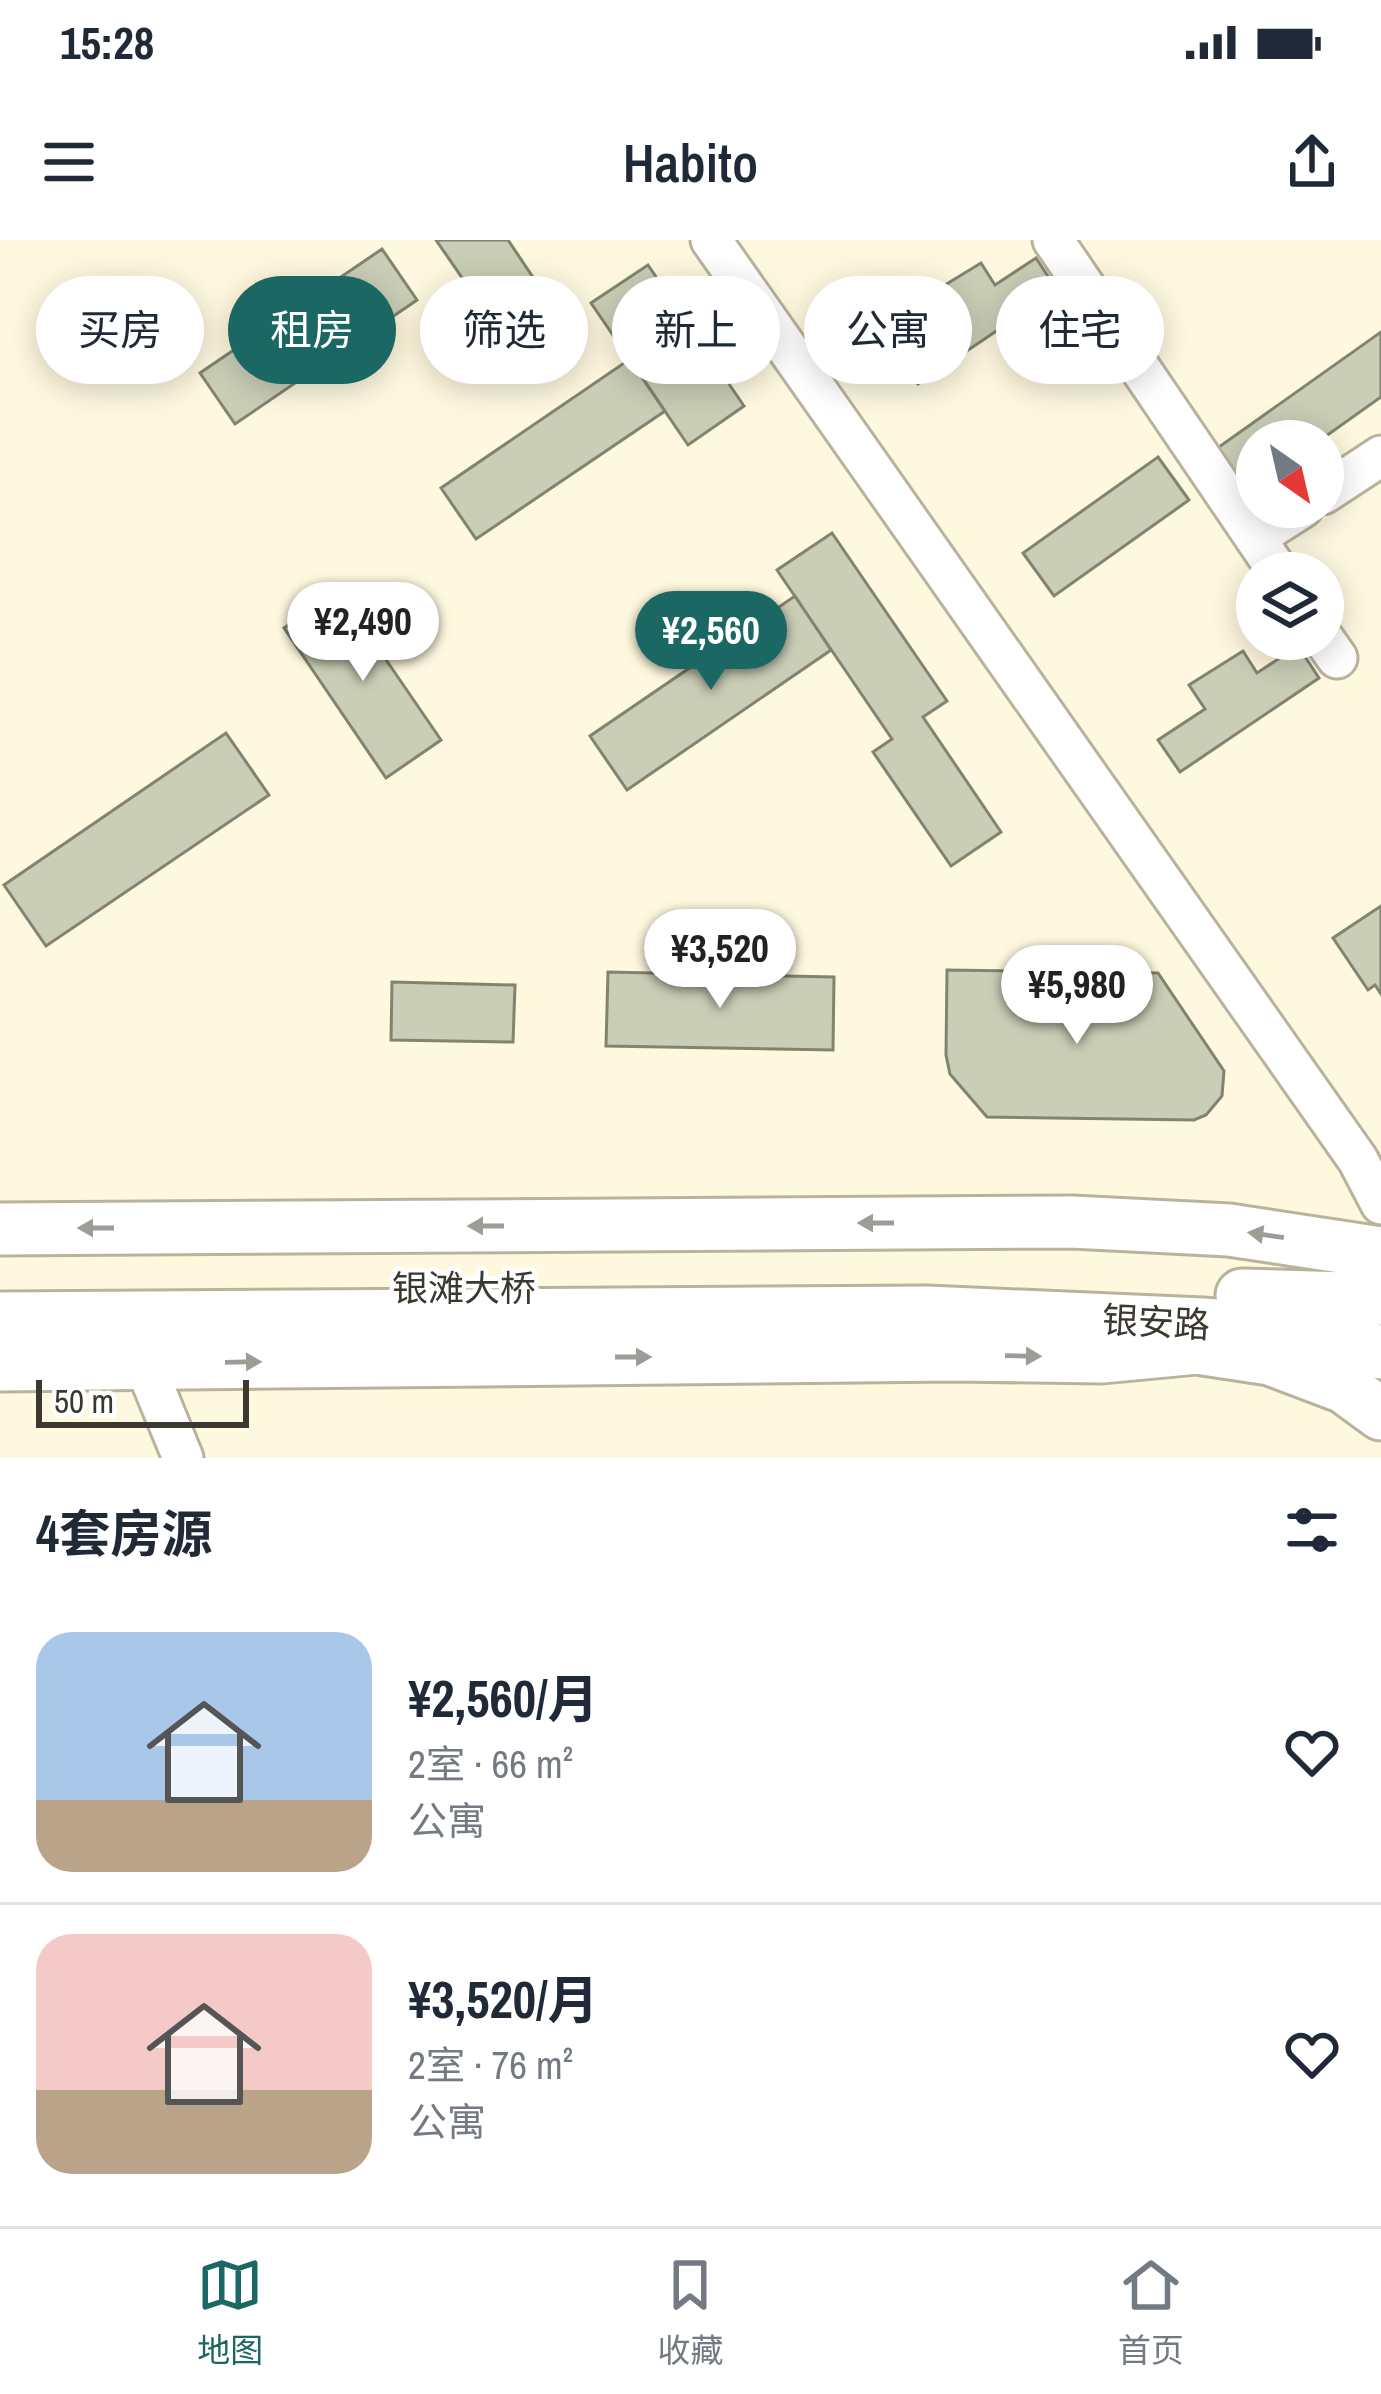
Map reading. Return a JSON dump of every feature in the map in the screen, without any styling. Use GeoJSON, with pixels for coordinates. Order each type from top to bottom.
{"type":"FeatureCollection","features":[{"type":"Feature","properties":{"kind":"main road"},"geometry":{"type":"LineString","coordinates":[[0,1229],[1072,1222],[1229,1230],[1381,1253]]}},
{"type":"Feature","properties":{"kind":"main road","name":"银滩大桥"},"geometry":{"type":"LineString","coordinates":[[0,1291],[928,1299]]}},
{"type":"Feature","properties":{"kind":"main road","name":"银滩大桥"},"geometry":{"type":"LineString","coordinates":[[0,1318],[928,1299]]}},
{"type":"Feature","properties":{"kind":"main road","name":"银安路"},"geometry":{"type":"LineString","coordinates":[[928,1299],[1381,1299]]}},
{"type":"Feature","properties":{"kind":"main road","name":"银安路"},"geometry":{"type":"LineString","coordinates":[[928,1299],[1337,1335],[1381,1353]]}},
{"type":"Feature","properties":{"kind":"main road"},"geometry":{"type":"LineString","coordinates":[[0,1365],[1102,1357],[1197,1348],[1270,1359],[1344,1387],[1381,1414]]}},
{"type":"Feature","properties":{"kind":"street"},"geometry":{"type":"LineString","coordinates":[[710,240],[1358,1160],[1381,1204]]}},
{"type":"Feature","properties":{"kind":"street"},"geometry":{"type":"LineString","coordinates":[[1053,240],[1265,552]]}},
{"type":"Feature","properties":{"kind":"street"},"geometry":{"type":"LineString","coordinates":[[1344,480],[1381,456]]}},
{"type":"Feature","properties":{"kind":"street"},"geometry":{"type":"LineString","coordinates":[[1255,538],[1270,528]]}},
{"type":"Feature","properties":{"kind":"street"},"geometry":{"type":"LineString","coordinates":[[144,1363],[182,1458]]}},
{"type":"Feature","properties":{"kind":"building"},"geometry":{"type":"Polygon","coordinates":[[[436,240],[508,240],[532,276],[461,276],[436,240]]]}},
{"type":"Feature","properties":{"kind":"building"},"geometry":{"type":"Polygon","coordinates":[[[382,249],[417,300],[396,314],[396,276],[342,276],[382,249]]]}},
{"type":"Feature","properties":{"kind":"building"},"geometry":{"type":"Polygon","coordinates":[[[1036,258],[1048,276],[1009,276],[1036,258]]]}},
{"type":"Feature","properties":{"kind":"building"},"geometry":{"type":"Polygon","coordinates":[[[981,263],[995,285],[996,331],[972,347],[972,276],[960,276],[981,263]]]}},
{"type":"Feature","properties":{"kind":"building"},"geometry":{"type":"Polygon","coordinates":[[[648,265],[655,276],[632,276],[648,265]]]}},
{"type":"Feature","properties":{"kind":"building"},"geometry":{"type":"Polygon","coordinates":[[[612,289],[612,334],[591,303],[612,289]]]}},
{"type":"Feature","properties":{"kind":"building"},"geometry":{"type":"Polygon","coordinates":[[[1381,332],[1381,397],[1344,423],[1257,420],[1381,332]]]}},
{"type":"Feature","properties":{"kind":"building"},"geometry":{"type":"Polygon","coordinates":[[[228,354],[228,384],[294,384],[235,424],[204,379],[204,370],[228,354]]]}},
{"type":"Feature","properties":{"kind":"building"},"geometry":{"type":"Polygon","coordinates":[[[612,371],[612,384],[647,384],[665,411],[476,539],[441,488],[612,371]]]}},
{"type":"Feature","properties":{"kind":"building"},"geometry":{"type":"Polygon","coordinates":[[[646,384],[729,384],[744,406],[688,445],[646,384]]]}},
{"type":"Feature","properties":{"kind":"building"},"geometry":{"type":"Polygon","coordinates":[[[1236,435],[1236,493],[1209,454],[1236,435]]]}},
{"type":"Feature","properties":{"kind":"building"},"geometry":{"type":"Polygon","coordinates":[[[1158,457],[1189,500],[1054,596],[1023,553],[1158,457]]]}},
{"type":"Feature","properties":{"kind":"building"},"geometry":{"type":"Polygon","coordinates":[[[832,533],[947,701],[923,717],[1001,832],[951,866],[873,752],[892,739],[777,570],[832,533]]]}},
{"type":"Feature","properties":{"kind":"building"},"geometry":{"type":"Polygon","coordinates":[[[339,591],[441,740],[386,778],[284,628],[339,591]]]}},
{"type":"Feature","properties":{"kind":"building"},"geometry":{"type":"Polygon","coordinates":[[[795,596],[831,650],[627,790],[590,736],[795,596]]]}},
{"type":"Feature","properties":{"kind":"building"},"geometry":{"type":"Polygon","coordinates":[[[1236,655],[1236,660],[1249,660],[1257,673],[1277,660],[1307,660],[1319,678],[1180,772],[1158,740],[1205,709],[1189,685],[1236,655]]]}},
{"type":"Feature","properties":{"kind":"building"},"geometry":{"type":"Polygon","coordinates":[[[226,733],[269,795],[46,946],[4,885],[226,733]]]}},
{"type":"Feature","properties":{"kind":"building"},"geometry":{"type":"Polygon","coordinates":[[[1381,906],[1381,994],[1375,985],[1368,990],[1333,938],[1381,906]]]}},
{"type":"Feature","properties":{"kind":"building"},"geometry":{"type":"Polygon","coordinates":[[[947,970],[1158,973],[1224,1071],[1222,1096],[1206,1115],[1194,1120],[987,1117],[950,1074],[947,970]]]}},
{"type":"Feature","properties":{"kind":"building"},"geometry":{"type":"Polygon","coordinates":[[[608,972],[834,977],[833,1050],[606,1046],[608,972]]]}},
{"type":"Feature","properties":{"kind":"building"},"geometry":{"type":"Polygon","coordinates":[[[392,982],[515,985],[513,1042],[391,1040],[392,982]]]}}]}
